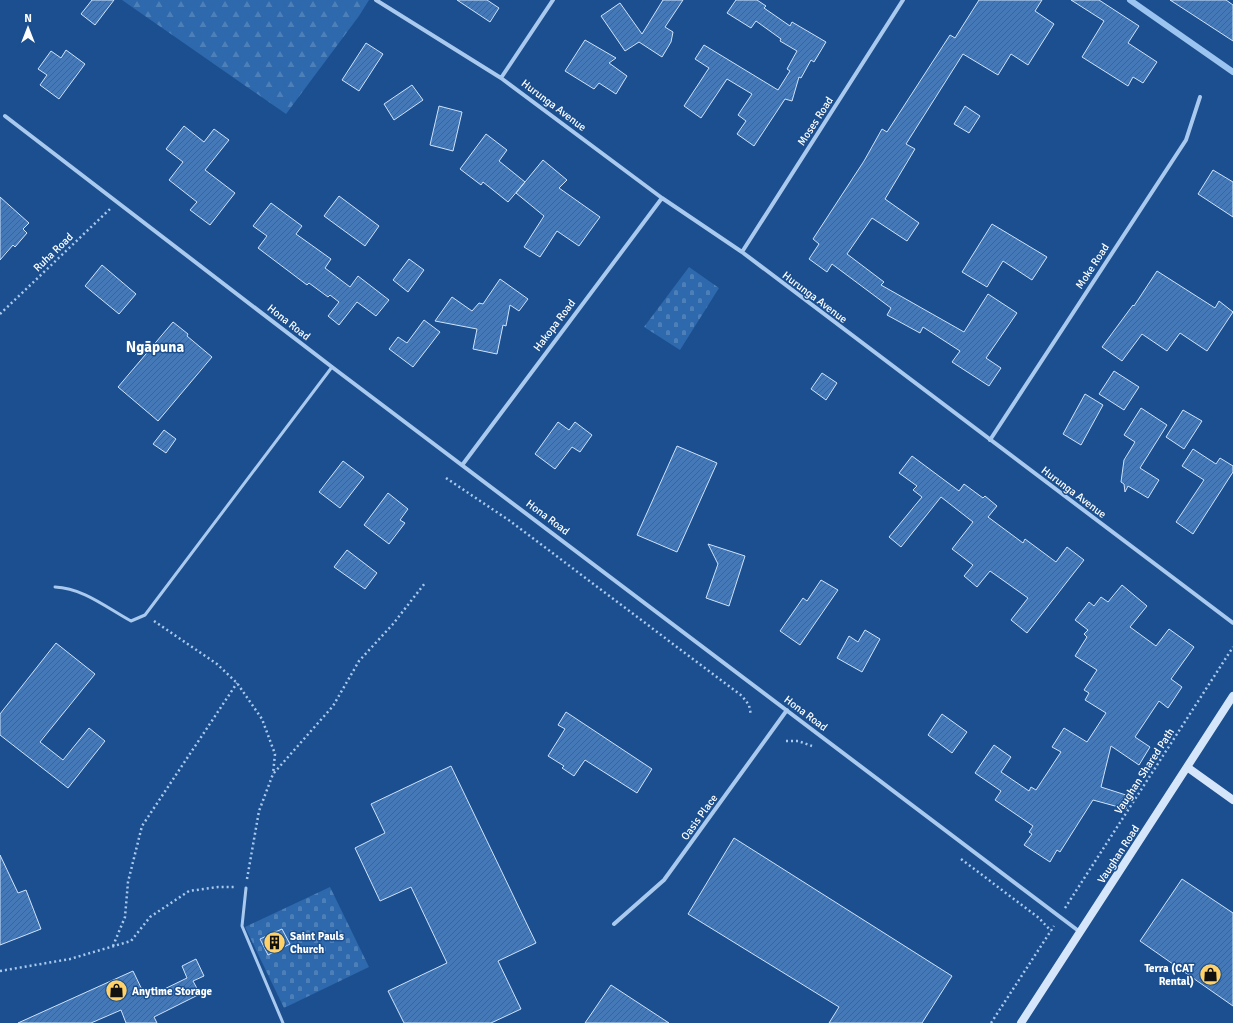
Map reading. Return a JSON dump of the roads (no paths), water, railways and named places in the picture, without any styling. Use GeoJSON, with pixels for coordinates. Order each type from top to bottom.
{"type":"FeatureCollection","features":[{"type":"Feature","properties":{"kind":"street","name":"Hurunga Avenue"},"geometry":{"type":"LineString","coordinates":[[376,0],[501,78],[662,198],[742,252],[1233,623]]}},
{"type":"Feature","properties":{"kind":"street"},"geometry":{"type":"LineString","coordinates":[[501,78],[553,0]]}},
{"type":"Feature","properties":{"kind":"street","name":"Moses Road"},"geometry":{"type":"LineString","coordinates":[[742,252],[903,0]]}},
{"type":"Feature","properties":{"kind":"street","name":"Moke Road"},"geometry":{"type":"LineString","coordinates":[[990,440],[1186,140],[1200,97]]}},
{"type":"Feature","properties":{"kind":"street","name":"Hona Road"},"geometry":{"type":"LineString","coordinates":[[5,116],[332,367],[463,464],[1080,932]]}},
{"type":"Feature","properties":{"kind":"street","name":"Hakopa Road"},"geometry":{"type":"LineString","coordinates":[[463,464],[662,198]]}},
{"type":"Feature","properties":{"kind":"street","name":"Vaughan Road"},"geometry":{"type":"LineString","coordinates":[[1022,1023],[1233,696]]}},
{"type":"Feature","properties":{"kind":"street","name":"Oasis Place"},"geometry":{"type":"LineString","coordinates":[[614,924],[664,880],[787,710]]}},
{"type":"Feature","properties":{"kind":"street"},"geometry":{"type":"LineString","coordinates":[[1187,767],[1233,800]]}},
{"type":"Feature","properties":{"kind":"lane"},"geometry":{"type":"LineString","coordinates":[[55,587],[65,587],[102,603],[131,621],[145,615],[332,367]]}},
{"type":"Feature","properties":{"kind":"lane"},"geometry":{"type":"LineString","coordinates":[[246,888],[242,926],[283,1023]]}},
{"type":"Feature","properties":{"kind":"waterway"},"geometry":{"type":"LineString","coordinates":[[1130,0],[1233,72]]}},
{"type":"Feature","properties":{"kind":"place","name":"Saint Pauls Church"},"geometry":{"type":"Point","coordinates":[275,942]}},
{"type":"Feature","properties":{"kind":"place","name":"Terra (CAT Rental)"},"geometry":{"type":"Point","coordinates":[1210,974]}},
{"type":"Feature","properties":{"kind":"place","name":"Anytime Storage"},"geometry":{"type":"Point","coordinates":[116,991]}},
{"type":"Feature","properties":{"kind":"district","name":"Ngāpuna"},"geometry":{"type":"Point","coordinates":[155,347]}}]}
